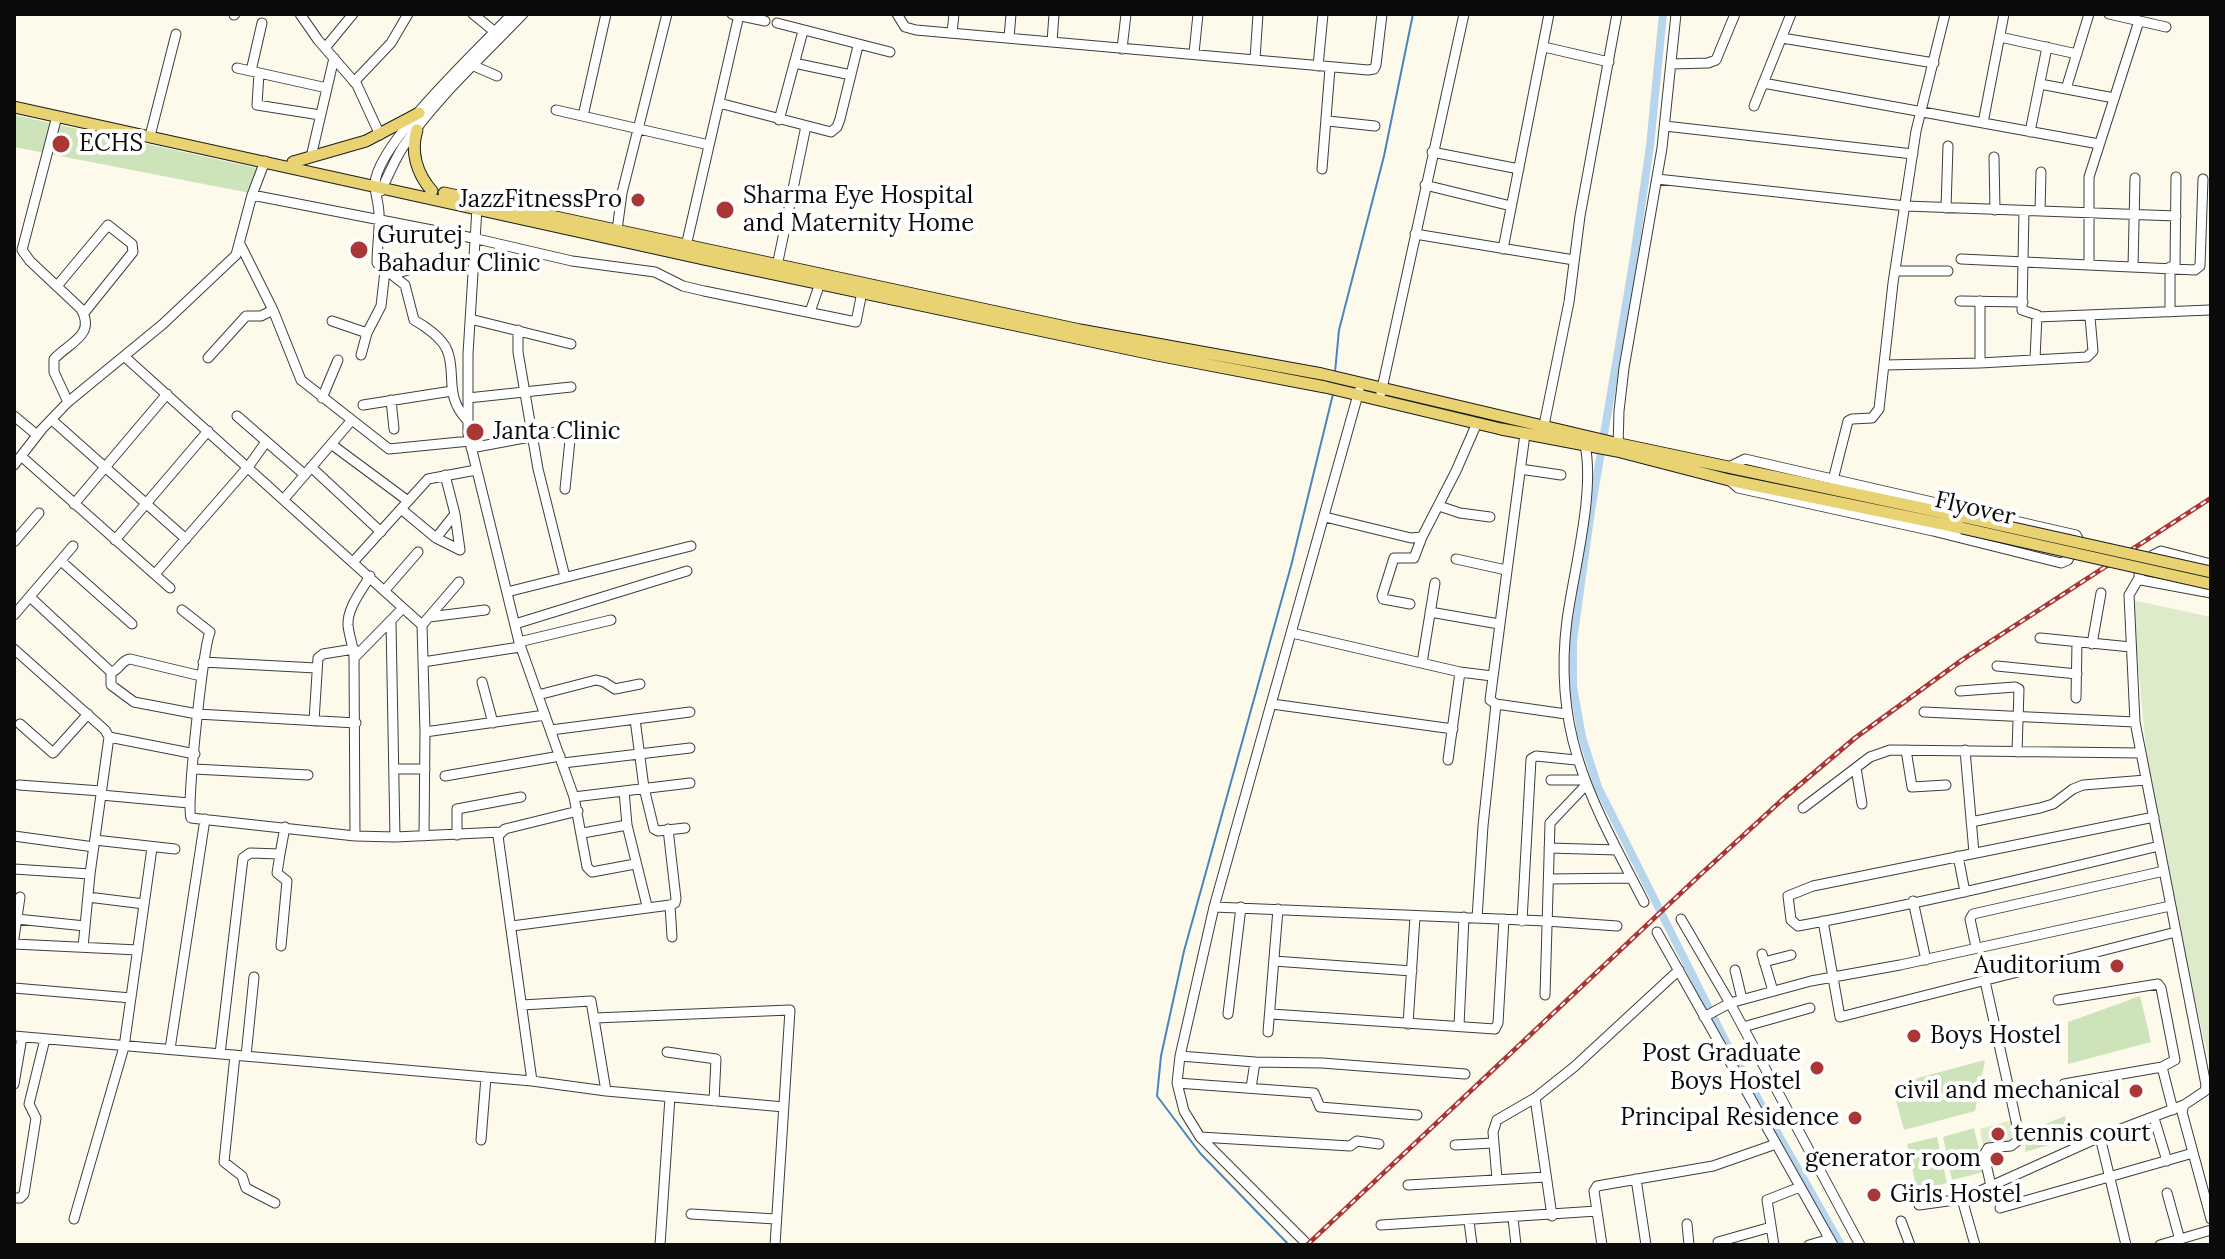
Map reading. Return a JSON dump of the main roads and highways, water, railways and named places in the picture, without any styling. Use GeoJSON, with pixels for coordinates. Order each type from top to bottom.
{"type":"FeatureCollection","features":[{"type":"Feature","properties":{"kind":"main road"},"geometry":{"type":"LineString","coordinates":[[14,107],[477,208],[1325,381],[1616,447]]}},
{"type":"Feature","properties":{"kind":"main road"},"geometry":{"type":"LineString","coordinates":[[270,162],[293,162],[337,151],[380,135],[419,113]]}},
{"type":"Feature","properties":{"kind":"main road"},"geometry":{"type":"LineString","coordinates":[[417,130],[414,154],[424,181],[432,191]]}},
{"type":"Feature","properties":{"kind":"main road"},"geometry":{"type":"LineString","coordinates":[[293,162],[379,186],[432,191],[617,230],[820,283],[1157,355],[1325,381]]}},
{"type":"Feature","properties":{"kind":"main road"},"geometry":{"type":"LineString","coordinates":[[1380,394],[1477,423],[1525,434],[1542,432]]}},
{"type":"Feature","properties":{"kind":"main road","name":"Flyover"},"geometry":{"type":"LineString","coordinates":[[1616,447],[1729,467],[2211,584]]}},
{"type":"Feature","properties":{"kind":"main road","name":"Flyover"},"geometry":{"type":"LineString","coordinates":[[1616,447],[1729,480],[1963,522],[2211,572]]}},
{"type":"Feature","properties":{"kind":"waterway"},"geometry":{"type":"LineString","coordinates":[[1335,372],[1339,330],[1384,156],[1413,14]]}},
{"type":"Feature","properties":{"kind":"waterway"},"geometry":{"type":"LineString","coordinates":[[1663,14],[1650,146],[1573,641],[1573,686],[1582,737],[1598,787],[1726,1042],[1841,1245]]}},
{"type":"Feature","properties":{"kind":"waterway"},"geometry":{"type":"LineString","coordinates":[[1289,1245],[1200,1153],[1157,1096],[1161,1056],[1184,951],[1291,566],[1333,394]]}},
{"type":"Feature","properties":{"kind":"railway"},"geometry":{"type":"LineString","coordinates":[[1307,1245],[1700,875],[1855,738],[1962,660],[2211,498]]}},
{"type":"Feature","properties":{"kind":"place","name":"ECHS"},"geometry":{"type":"Point","coordinates":[61,144]}},
{"type":"Feature","properties":{"kind":"place","name":"JazzFitnessPro"},"geometry":{"type":"Point","coordinates":[638,200]}},
{"type":"Feature","properties":{"kind":"place","name":"Sharma Eye Hospital and Maternity Home"},"geometry":{"type":"Point","coordinates":[725,210]}},
{"type":"Feature","properties":{"kind":"place","name":"Gurutej Bahadur Clinic"},"geometry":{"type":"Point","coordinates":[359,250]}},
{"type":"Feature","properties":{"kind":"place","name":"Janta Clinic"},"geometry":{"type":"Point","coordinates":[475,432]}},
{"type":"Feature","properties":{"kind":"place","name":"Auditorium"},"geometry":{"type":"Point","coordinates":[2117,966]}},
{"type":"Feature","properties":{"kind":"place","name":"Boys Hostel"},"geometry":{"type":"Point","coordinates":[1914,1036]}},
{"type":"Feature","properties":{"kind":"place","name":"Post Graduate Boys Hostel"},"geometry":{"type":"Point","coordinates":[1817,1068]}},
{"type":"Feature","properties":{"kind":"place","name":"civil and mechanical"},"geometry":{"type":"Point","coordinates":[2136,1091]}},
{"type":"Feature","properties":{"kind":"place","name":"Principal Residence"},"geometry":{"type":"Point","coordinates":[1855,1118]}},
{"type":"Feature","properties":{"kind":"place","name":"tennis court"},"geometry":{"type":"Point","coordinates":[1998,1134]}},
{"type":"Feature","properties":{"kind":"place","name":"generator room"},"geometry":{"type":"Point","coordinates":[1997,1159]}},
{"type":"Feature","properties":{"kind":"place","name":"Girls Hostel"},"geometry":{"type":"Point","coordinates":[1874,1195]}}]}
